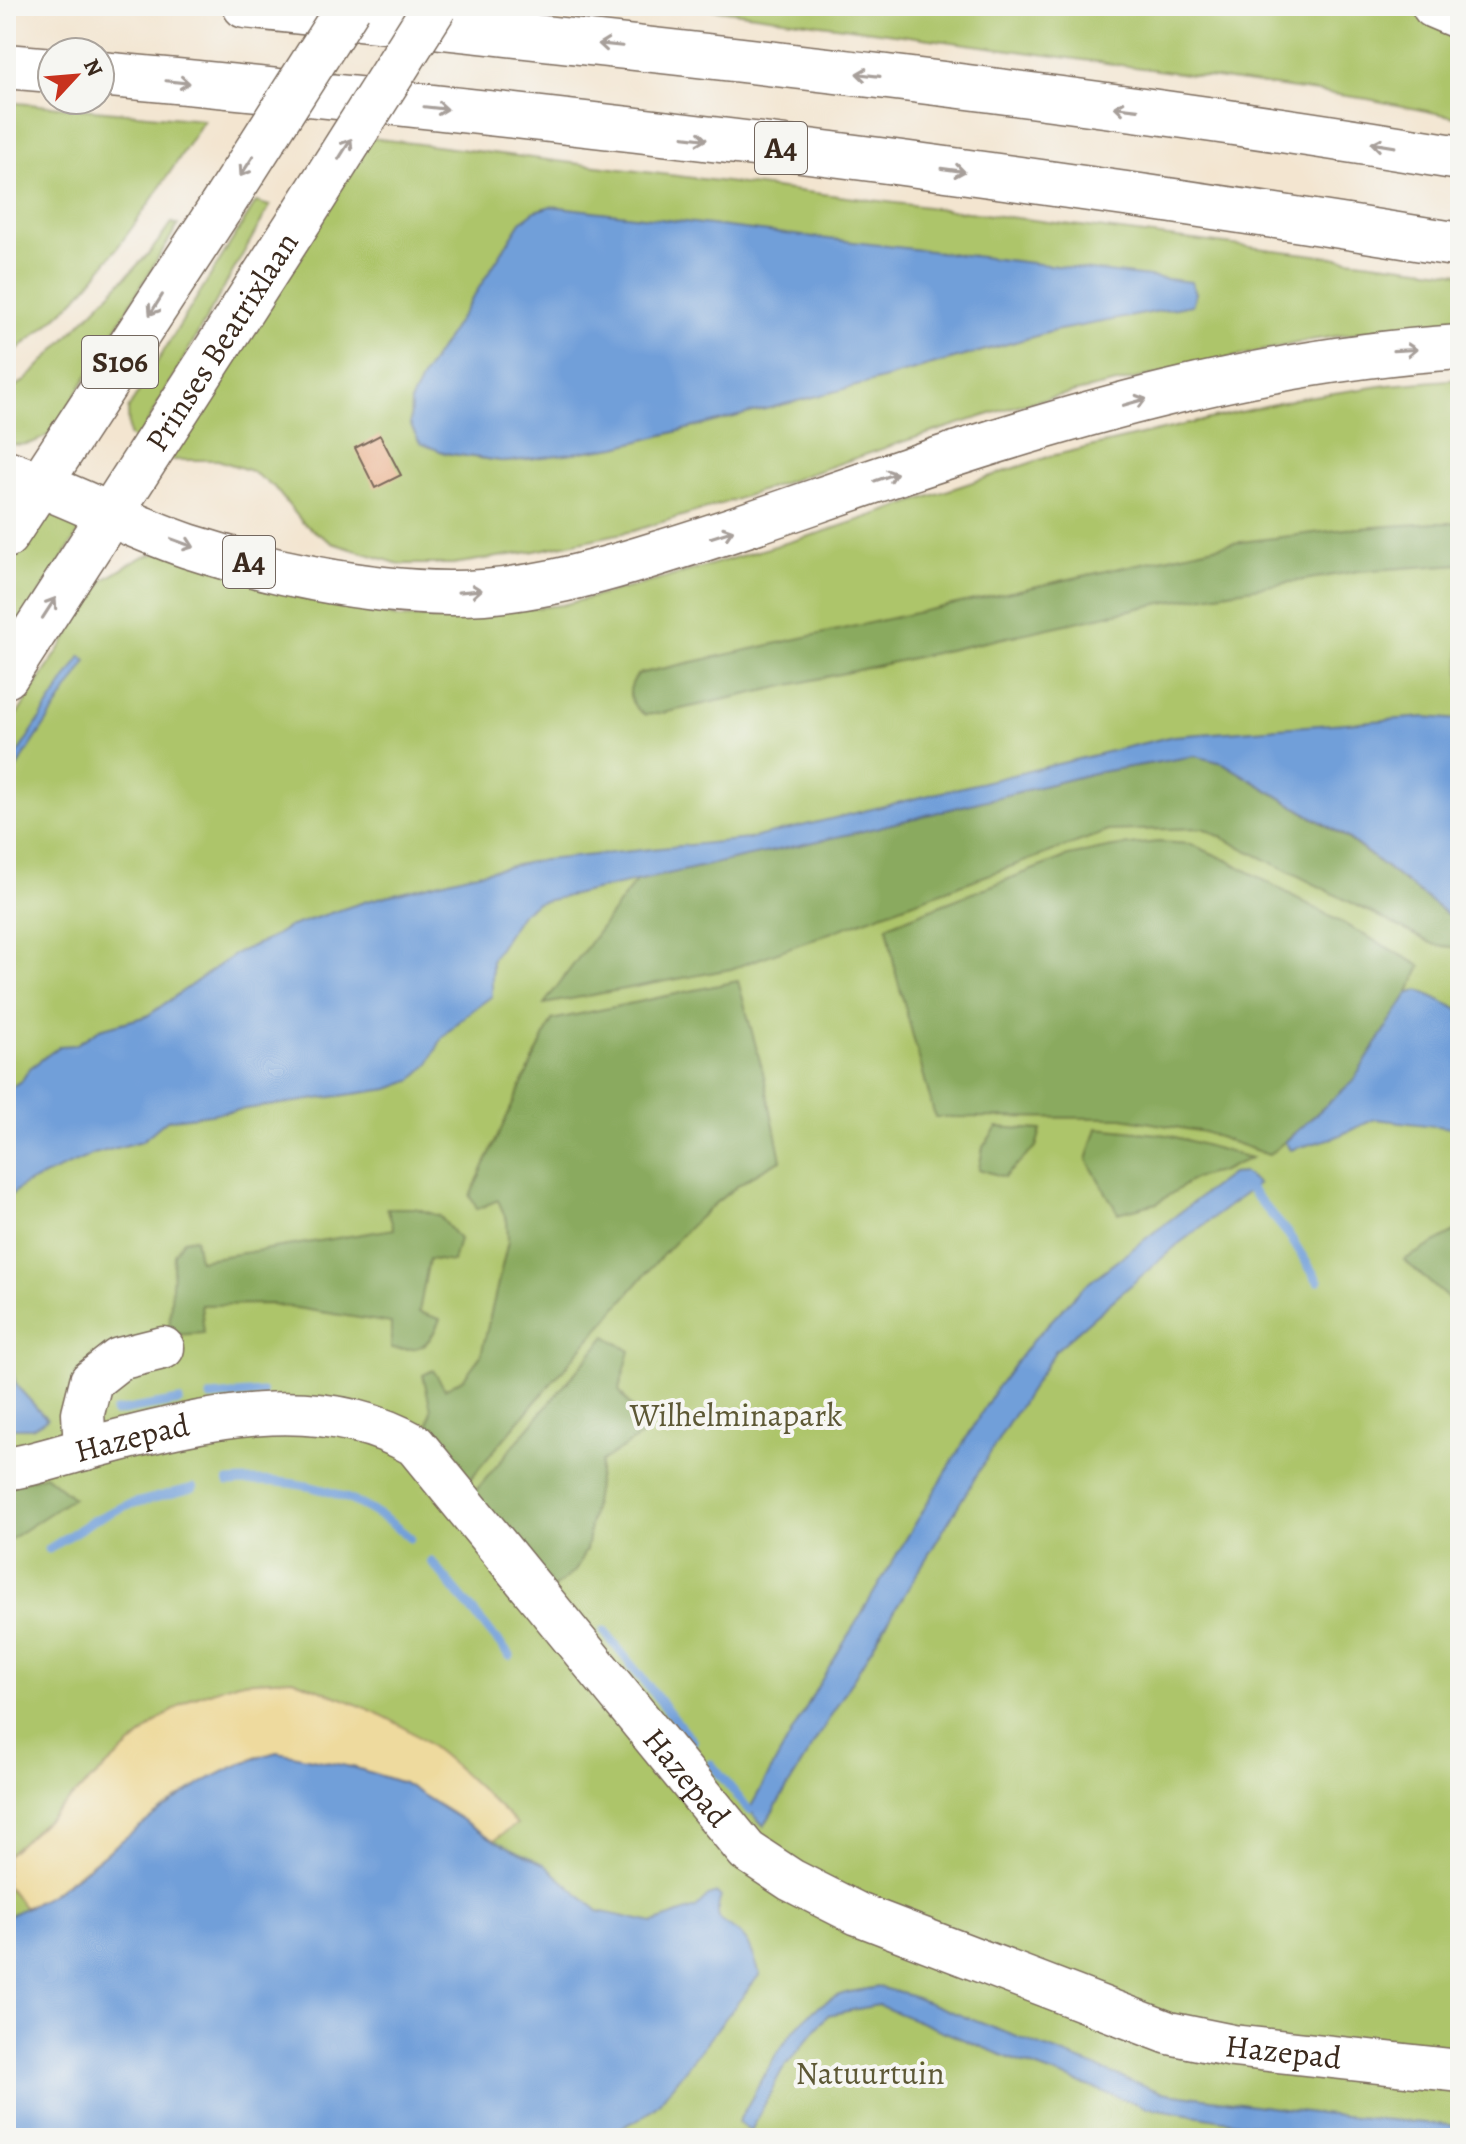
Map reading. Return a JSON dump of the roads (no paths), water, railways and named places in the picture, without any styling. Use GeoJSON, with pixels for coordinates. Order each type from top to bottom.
{"type":"FeatureCollection","features":[{"type":"Feature","properties":{"kind":"main road"},"geometry":{"type":"LineString","coordinates":[[245,6],[929,82],[1255,124],[1460,158]]}},
{"type":"Feature","properties":{"kind":"main road","name":"S106"},"geometry":{"type":"LineString","coordinates":[[22,478],[221,207],[349,6]]}},
{"type":"Feature","properties":{"kind":"main road","name":"Prinses Beatrixlaan"},"geometry":{"type":"LineString","coordinates":[[6,676],[435,6]]}},
{"type":"Feature","properties":{"kind":"main road"},"geometry":{"type":"LineString","coordinates":[[1434,6],[1460,17]]}},
{"type":"Feature","properties":{"kind":"main road"},"geometry":{"type":"LineString","coordinates":[[6,66],[36,69]]}},
{"type":"Feature","properties":{"kind":"main road","name":"A4"},"geometry":{"type":"LineString","coordinates":[[116,76],[537,119],[852,156],[1228,207],[1460,245]]}},
{"type":"Feature","properties":{"kind":"main road","name":"A4"},"geometry":{"type":"LineString","coordinates":[[22,478],[188,546],[338,582],[392,590],[452,593],[585,576],[721,535],[970,448],[1181,389],[1363,355],[1460,347]]}},
{"type":"Feature","properties":{"kind":"main road"},"geometry":{"type":"LineString","coordinates":[[6,536],[22,478]]}},
{"type":"Feature","properties":{"kind":"street"},"geometry":{"type":"LineString","coordinates":[[85,1449],[83,1413],[91,1381],[119,1359],[163,1348]]}},
{"type":"Feature","properties":{"kind":"street","name":"Hazepad"},"geometry":{"type":"LineString","coordinates":[[6,1469],[202,1420],[262,1413],[330,1416],[396,1434],[415,1445],[747,1851],[791,1880],[858,1914],[1169,2033],[1233,2046],[1460,2071]]}},
{"type":"Feature","properties":{"kind":"water"},"geometry":{"type":"Polygon","coordinates":[[[551,206],[1191,282],[1196,293],[1192,305],[1054,331],[864,384],[616,447],[507,462],[445,453],[420,443],[410,424],[411,400],[424,374],[521,222],[535,211],[551,206]]]}},
{"type":"Feature","properties":{"kind":"water"},"geometry":{"type":"Polygon","coordinates":[[[81,656],[87,661],[6,784],[6,771],[81,656]]]}},
{"type":"Feature","properties":{"kind":"water"},"geometry":{"type":"Polygon","coordinates":[[[1426,717],[1460,720],[1460,924],[1348,838],[1223,763],[1195,756],[1094,773],[859,832],[536,903],[521,914],[492,959],[492,996],[442,1038],[429,1064],[411,1081],[389,1089],[167,1120],[142,1141],[94,1154],[23,1185],[6,1200],[6,1091],[60,1046],[75,1045],[100,1029],[147,1016],[238,952],[288,927],[367,901],[468,875],[535,861],[748,839],[1173,736],[1426,717]]]}},
{"type":"Feature","properties":{"kind":"water"},"geometry":{"type":"Polygon","coordinates":[[[1419,990],[1460,1010],[1460,1129],[1375,1119],[1336,1137],[1290,1150],[1285,1142],[1353,1081],[1408,994],[1419,990]]]}},
{"type":"Feature","properties":{"kind":"water"},"geometry":{"type":"Polygon","coordinates":[[[1244,1173],[1258,1184],[1177,1245],[1056,1350],[1001,1435],[764,1826],[749,1810],[818,1686],[997,1387],[1033,1340],[1083,1287],[1231,1174],[1244,1173]]]}},
{"type":"Feature","properties":{"kind":"water"},"geometry":{"type":"Polygon","coordinates":[[[6,1342],[16,1385],[47,1419],[32,1428],[6,1428],[6,1342]]]}},
{"type":"Feature","properties":{"kind":"water"},"geometry":{"type":"Polygon","coordinates":[[[278,1752],[356,1768],[403,1783],[494,1840],[544,1864],[598,1911],[653,1923],[696,1908],[708,1896],[717,1893],[721,1897],[718,1915],[748,1943],[760,1974],[658,2104],[641,2118],[602,2138],[6,2138],[6,1917],[50,1895],[186,1793],[245,1762],[278,1752]]]}},
{"type":"Feature","properties":{"kind":"water"},"geometry":{"type":"Polygon","coordinates":[[[879,1987],[908,1995],[1161,2092],[1320,2114],[1460,2126],[1460,2138],[1294,2132],[1146,2107],[1009,2058],[878,2005],[828,2015],[782,2070],[751,2131],[738,2122],[779,2051],[805,2018],[837,1996],[879,1987]]]}},
{"type":"Feature","properties":{"kind":"waterway"},"geometry":{"type":"LineString","coordinates":[[1250,1189],[1289,1235],[1318,1281]]}},
{"type":"Feature","properties":{"kind":"waterway"},"geometry":{"type":"LineString","coordinates":[[211,1397],[262,1393]]}},
{"type":"Feature","properties":{"kind":"waterway"},"geometry":{"type":"LineString","coordinates":[[115,1412],[179,1401]]}},
{"type":"Feature","properties":{"kind":"waterway"},"geometry":{"type":"LineString","coordinates":[[228,1482],[279,1482],[325,1490],[368,1509],[410,1538]]}},
{"type":"Feature","properties":{"kind":"waterway"},"geometry":{"type":"LineString","coordinates":[[49,1549],[92,1521],[127,1505],[193,1488]]}},
{"type":"Feature","properties":{"kind":"waterway"},"geometry":{"type":"LineString","coordinates":[[431,1561],[510,1656]]}},
{"type":"Feature","properties":{"kind":"waterway"},"geometry":{"type":"LineString","coordinates":[[604,1631],[693,1742]]}},
{"type":"Feature","properties":{"kind":"waterway"},"geometry":{"type":"LineString","coordinates":[[711,1764],[749,1810]]}},
{"type":"Feature","properties":{"kind":"park label","name":"Wilhelminapark"},"geometry":{"type":"Point","coordinates":[736,1415]}},
{"type":"Feature","properties":{"kind":"park label","name":"Natuurtuin"},"geometry":{"type":"Point","coordinates":[870,2073]}}]}
